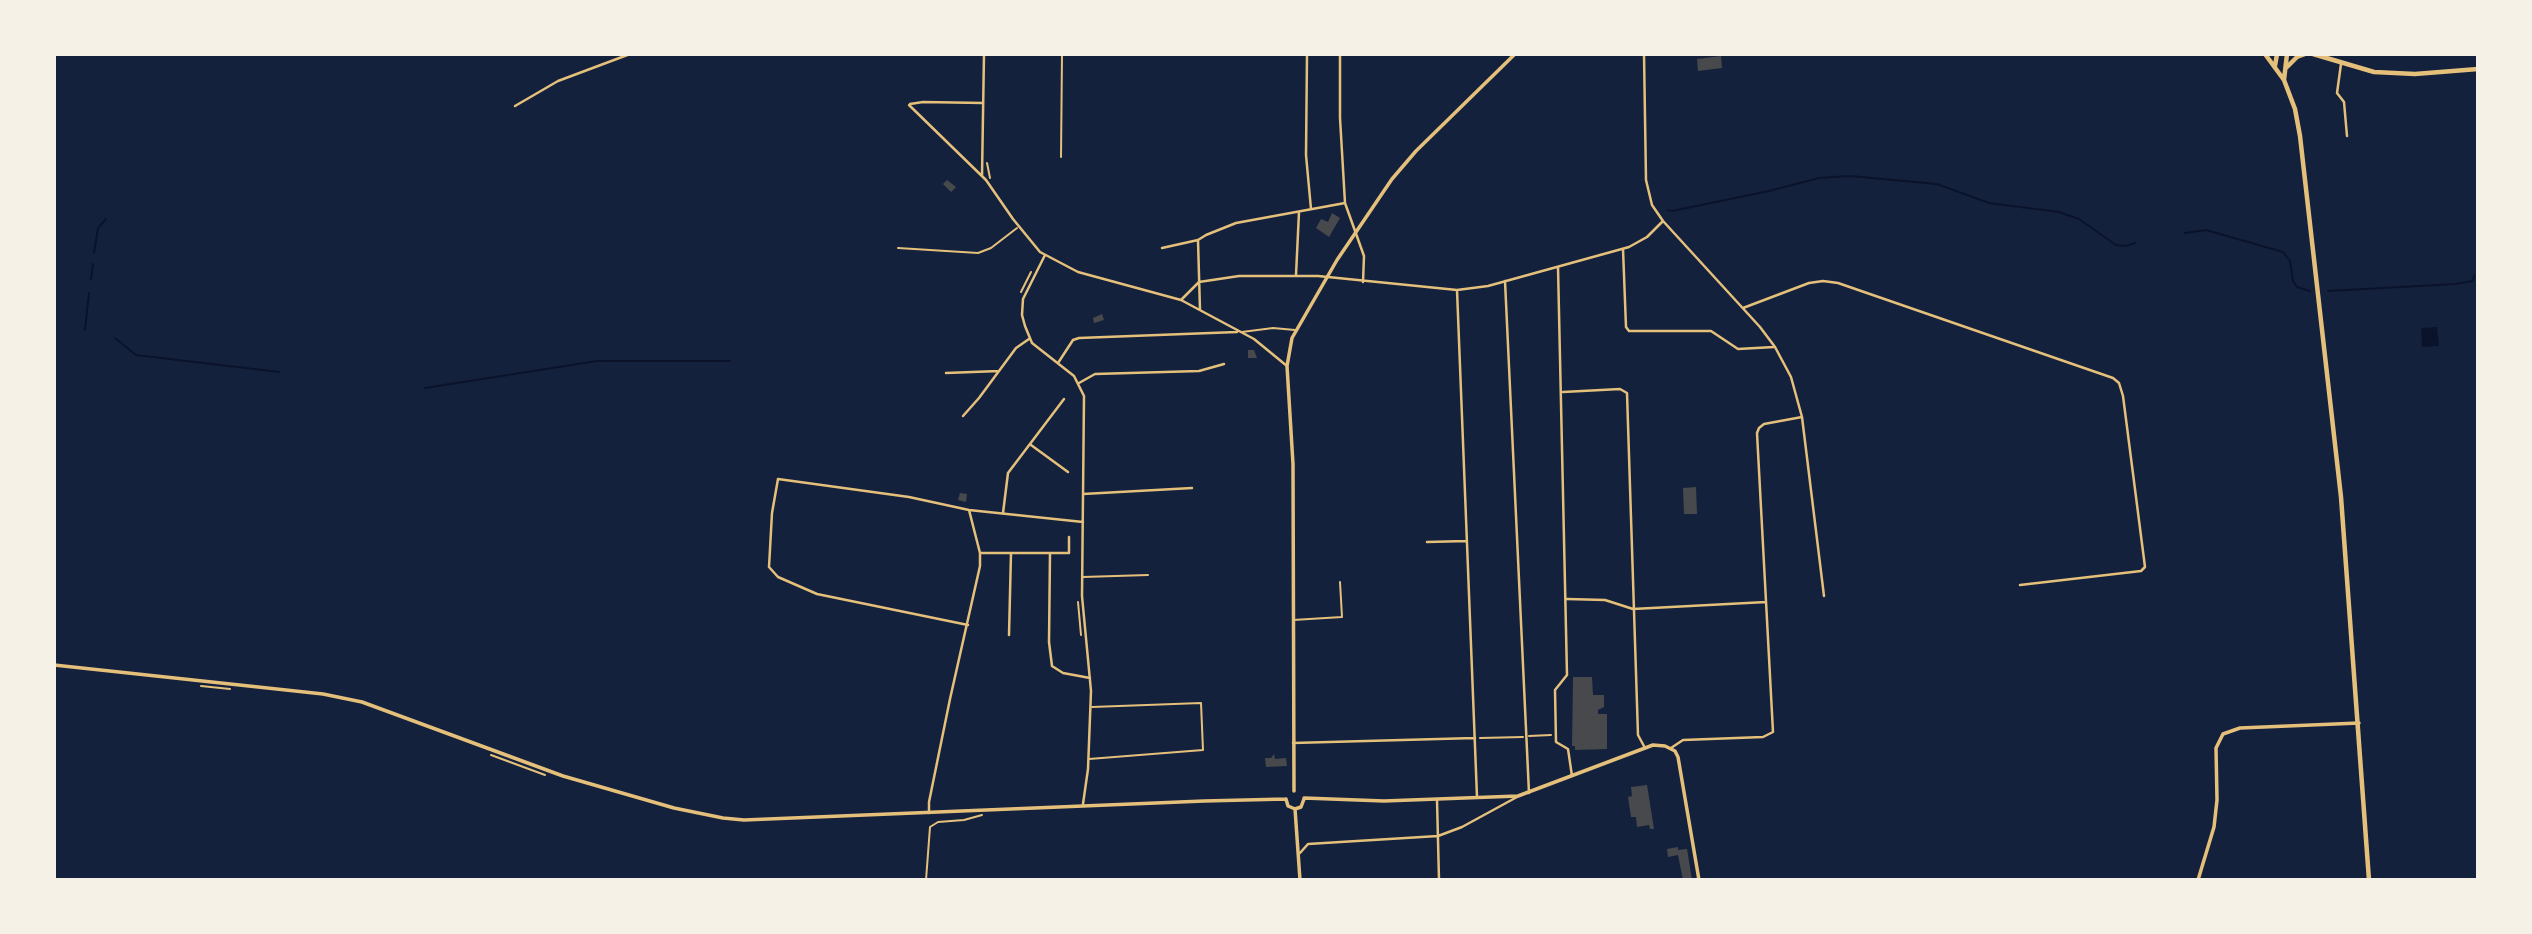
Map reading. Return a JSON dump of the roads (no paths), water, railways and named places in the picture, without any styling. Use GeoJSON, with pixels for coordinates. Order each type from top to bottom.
{"type":"FeatureCollection","features":[{"type":"Feature","properties":{"kind":"main road"},"geometry":{"type":"LineString","coordinates":[[2264,54],[2284,80],[2300,131],[2341,497],[2369,880]]}},
{"type":"Feature","properties":{"kind":"main road"},"geometry":{"type":"LineString","coordinates":[[2275,67],[2277,54]]}},
{"type":"Feature","properties":{"kind":"main road"},"geometry":{"type":"LineString","coordinates":[[2284,80],[2287,54]]}},
{"type":"Feature","properties":{"kind":"main road"},"geometry":{"type":"LineString","coordinates":[[2286,68],[2297,57],[2305,54]]}},
{"type":"Feature","properties":{"kind":"main road"},"geometry":{"type":"LineString","coordinates":[[2313,54],[2361,69],[2395,73],[2478,69]]}},
{"type":"Feature","properties":{"kind":"street"},"geometry":{"type":"LineString","coordinates":[[515,106],[558,81],[630,54]]}},
{"type":"Feature","properties":{"kind":"street"},"geometry":{"type":"LineString","coordinates":[[982,176],[984,54]]}},
{"type":"Feature","properties":{"kind":"street"},"geometry":{"type":"LineString","coordinates":[[1307,54],[1306,155],[1311,209]]}},
{"type":"Feature","properties":{"kind":"street"},"geometry":{"type":"LineString","coordinates":[[1340,54],[1340,129],[1345,203],[1364,256],[1363,282]]}},
{"type":"Feature","properties":{"kind":"street"},"geometry":{"type":"LineString","coordinates":[[1294,791],[1293,464],[1287,366],[1296,330],[1375,201],[1401,167],[1515,54]]}},
{"type":"Feature","properties":{"kind":"street"},"geometry":{"type":"LineString","coordinates":[[1644,54],[1646,180],[1652,205],[1663,221],[1775,347],[1791,377],[1802,417],[1824,596]]}},
{"type":"Feature","properties":{"kind":"street"},"geometry":{"type":"LineString","coordinates":[[2342,56],[2337,93],[2344,102],[2347,136]]}},
{"type":"Feature","properties":{"kind":"street"},"geometry":{"type":"LineString","coordinates":[[983,103],[923,102],[909,105],[982,176],[1018,227],[1045,255],[1078,272],[1181,300],[1254,339],[1287,366]]}},
{"type":"Feature","properties":{"kind":"street"},"geometry":{"type":"LineString","coordinates":[[1163,248],[1198,240],[1206,234],[1236,223],[1345,203]]}},
{"type":"Feature","properties":{"kind":"street"},"geometry":{"type":"LineString","coordinates":[[1296,275],[1299,212]]}},
{"type":"Feature","properties":{"kind":"street"},"geometry":{"type":"LineString","coordinates":[[1181,300],[1199,282],[1232,277],[1296,275],[1457,290],[1488,286],[1623,250],[1642,241],[1663,221]]}},
{"type":"Feature","properties":{"kind":"street"},"geometry":{"type":"LineString","coordinates":[[1198,240],[1200,310]]}},
{"type":"Feature","properties":{"kind":"street"},"geometry":{"type":"LineString","coordinates":[[1623,250],[1626,327],[1629,331],[1712,331],[1738,349],[1775,347]]}},
{"type":"Feature","properties":{"kind":"street"},"geometry":{"type":"LineString","coordinates":[[1045,255],[1022,303],[1023,320],[1029,339],[1070,371],[1084,396],[1082,577],[1091,707],[1083,806]]}},
{"type":"Feature","properties":{"kind":"street"},"geometry":{"type":"LineString","coordinates":[[1558,267],[1567,675],[1555,689],[1556,742],[1568,749],[1570,773],[1573,777]]}},
{"type":"Feature","properties":{"kind":"street"},"geometry":{"type":"LineString","coordinates":[[1505,281],[1529,793]]}},
{"type":"Feature","properties":{"kind":"street"},"geometry":{"type":"LineString","coordinates":[[1744,309],[1800,286],[1823,281],[1838,283],[2113,377],[2119,383],[2123,396],[2145,567],[2141,571],[2020,585]]}},
{"type":"Feature","properties":{"kind":"street"},"geometry":{"type":"LineString","coordinates":[[1457,290],[1478,799]]}},
{"type":"Feature","properties":{"kind":"street"},"geometry":{"type":"LineString","coordinates":[[1058,363],[1073,340],[1079,338],[1241,332]]}},
{"type":"Feature","properties":{"kind":"street"},"geometry":{"type":"LineString","coordinates":[[962,416],[979,398],[1016,348],[1029,339]]}},
{"type":"Feature","properties":{"kind":"street"},"geometry":{"type":"LineString","coordinates":[[1079,383],[1095,374],[1199,371],[1224,364]]}},
{"type":"Feature","properties":{"kind":"street"},"geometry":{"type":"LineString","coordinates":[[946,373],[999,371]]}},
{"type":"Feature","properties":{"kind":"street"},"geometry":{"type":"LineString","coordinates":[[1562,392],[1619,389],[1626,390],[1628,395],[1638,734],[1645,748]]}},
{"type":"Feature","properties":{"kind":"street"},"geometry":{"type":"LineString","coordinates":[[1003,513],[1008,473],[1064,400]]}},
{"type":"Feature","properties":{"kind":"street"},"geometry":{"type":"LineString","coordinates":[[1671,748],[1683,740],[1763,737],[1772,734],[1774,726],[1758,430],[1764,424],[1802,417]]}},
{"type":"Feature","properties":{"kind":"street"},"geometry":{"type":"LineString","coordinates":[[1030,444],[1068,472]]}},
{"type":"Feature","properties":{"kind":"street"},"geometry":{"type":"LineString","coordinates":[[968,625],[817,594],[778,577],[769,567],[772,513],[778,479],[909,497],[969,510],[1083,522]]}},
{"type":"Feature","properties":{"kind":"street"},"geometry":{"type":"LineString","coordinates":[[1083,494],[1192,488]]}},
{"type":"Feature","properties":{"kind":"street"},"geometry":{"type":"LineString","coordinates":[[926,813],[981,566],[981,552],[969,510]]}},
{"type":"Feature","properties":{"kind":"street"},"geometry":{"type":"LineString","coordinates":[[981,552],[1069,552],[1069,537]]}},
{"type":"Feature","properties":{"kind":"street"},"geometry":{"type":"LineString","coordinates":[[1427,542],[1467,541]]}},
{"type":"Feature","properties":{"kind":"street"},"geometry":{"type":"LineString","coordinates":[[1009,635],[1011,552]]}},
{"type":"Feature","properties":{"kind":"street"},"geometry":{"type":"LineString","coordinates":[[1050,553],[1049,645],[1052,666],[1063,673],[1090,678]]}},
{"type":"Feature","properties":{"kind":"street"},"geometry":{"type":"LineString","coordinates":[[1567,599],[1605,600],[1633,609],[1767,601]]}},
{"type":"Feature","properties":{"kind":"street"},"geometry":{"type":"LineString","coordinates":[[54,665],[323,694],[362,702],[563,776],[708,817],[744,820],[1286,799]]}},
{"type":"Feature","properties":{"kind":"street"},"geometry":{"type":"LineString","coordinates":[[2198,880],[2214,827],[2218,790],[2216,748],[2223,734],[2239,728],[2358,723]]}},
{"type":"Feature","properties":{"kind":"street"},"geometry":{"type":"LineString","coordinates":[[1293,743],[1475,738]]}},
{"type":"Feature","properties":{"kind":"street"},"geometry":{"type":"LineString","coordinates":[[1304,798],[1384,801],[1518,796],[1645,748],[1660,745],[1671,748],[1678,757],[1699,880]]}},
{"type":"Feature","properties":{"kind":"street"},"geometry":{"type":"LineString","coordinates":[[1294,791],[1301,793],[1304,798],[1301,807],[1295,809],[1288,806],[1286,799],[1287,794],[1294,791]]}},
{"type":"Feature","properties":{"kind":"street"},"geometry":{"type":"LineString","coordinates":[[1298,855],[1308,844],[1438,836],[1462,827],[1518,796]]}},
{"type":"Feature","properties":{"kind":"street"},"geometry":{"type":"LineString","coordinates":[[1437,800],[1439,880]]}},
{"type":"Feature","properties":{"kind":"street"},"geometry":{"type":"LineString","coordinates":[[1295,809],[1300,880]]}},
{"type":"Feature","properties":{"kind":"lane"},"geometry":{"type":"LineString","coordinates":[[1060,157],[1062,54]]}},
{"type":"Feature","properties":{"kind":"lane"},"geometry":{"type":"LineString","coordinates":[[898,248],[978,253],[991,248],[1018,227]]}},
{"type":"Feature","properties":{"kind":"lane"},"geometry":{"type":"LineString","coordinates":[[1241,332],[1287,328],[1296,330]]}},
{"type":"Feature","properties":{"kind":"lane"},"geometry":{"type":"LineString","coordinates":[[1082,577],[1148,575]]}},
{"type":"Feature","properties":{"kind":"lane"},"geometry":{"type":"LineString","coordinates":[[1292,620],[1342,617],[1340,582]]}},
{"type":"Feature","properties":{"kind":"lane"},"geometry":{"type":"LineString","coordinates":[[1088,759],[1203,750],[1201,702],[1091,707]]}},
{"type":"Feature","properties":{"kind":"water"},"geometry":{"type":"Polygon","coordinates":[[[2437,327],[2439,346],[2422,347],[2421,328],[2437,327]]]}},
{"type":"Feature","properties":{"kind":"waterway"},"geometry":{"type":"LineString","coordinates":[[1668,210],[1769,191],[1819,178],[1850,176],[1937,184],[1989,203],[2059,212],[2079,219],[2116,245],[2135,243]]}},
{"type":"Feature","properties":{"kind":"waterway"},"geometry":{"type":"LineString","coordinates":[[94,253],[98,228],[106,219]]}},
{"type":"Feature","properties":{"kind":"waterway"},"geometry":{"type":"LineString","coordinates":[[2185,233],[2206,230],[2283,252],[2290,261],[2293,281],[2297,287],[2310,291]]}},
{"type":"Feature","properties":{"kind":"waterway"},"geometry":{"type":"LineString","coordinates":[[91,279],[93,264]]}},
{"type":"Feature","properties":{"kind":"waterway"},"geometry":{"type":"LineString","coordinates":[[2328,291],[2455,284],[2473,281],[2474,276]]}},
{"type":"Feature","properties":{"kind":"waterway"},"geometry":{"type":"LineString","coordinates":[[85,330],[89,293]]}},
{"type":"Feature","properties":{"kind":"waterway"},"geometry":{"type":"LineString","coordinates":[[115,338],[136,355],[279,372]]}},
{"type":"Feature","properties":{"kind":"waterway"},"geometry":{"type":"LineString","coordinates":[[425,388],[597,361],[730,361]]}}]}
